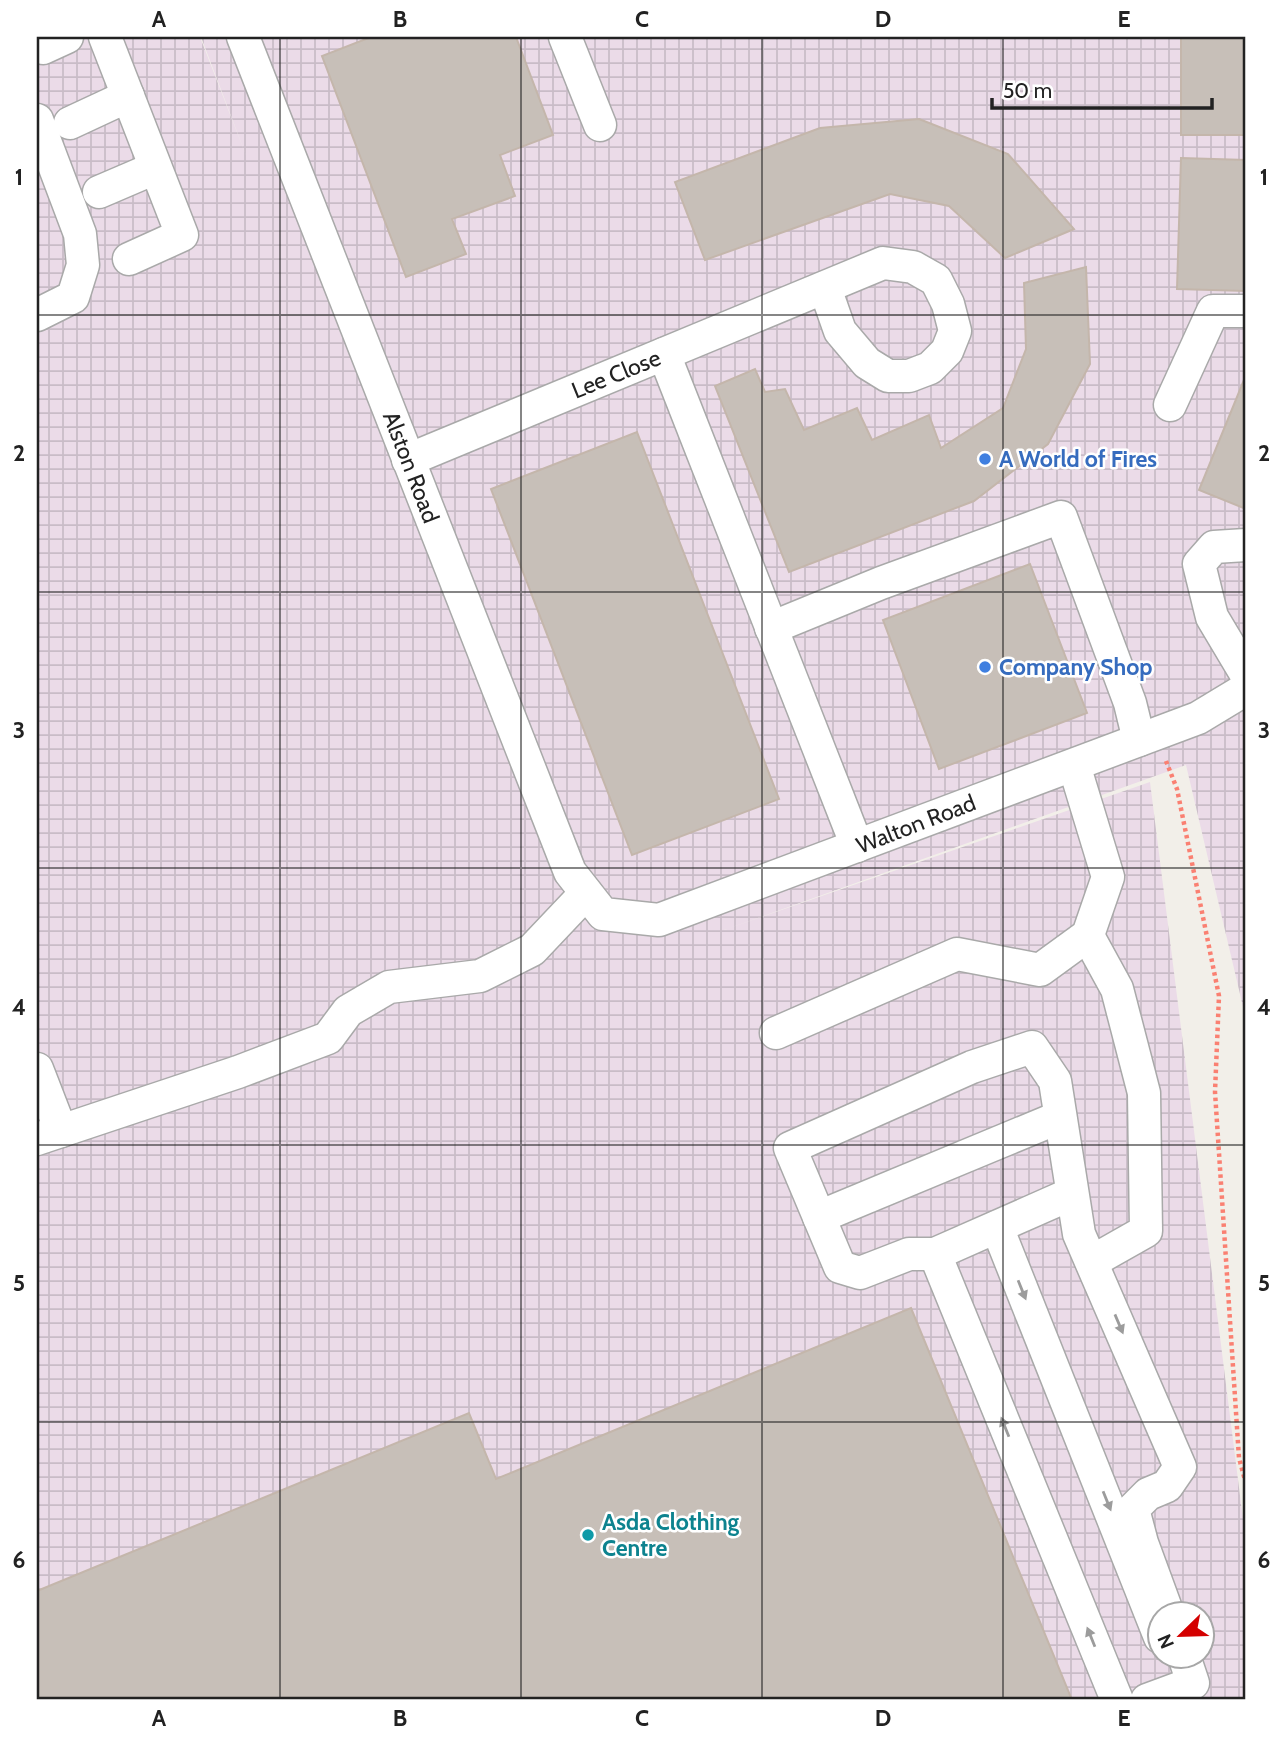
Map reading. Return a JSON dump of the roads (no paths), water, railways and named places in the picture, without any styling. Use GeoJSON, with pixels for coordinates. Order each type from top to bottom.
{"type":"FeatureCollection","features":[{"type":"Feature","properties":{"kind":"street"},"geometry":{"type":"LineString","coordinates":[[105,37],[181,235],[129,259]]}},
{"type":"Feature","properties":{"kind":"street","name":"Alston Road"},"geometry":{"type":"LineString","coordinates":[[243,37],[570,872],[586,893]]}},
{"type":"Feature","properties":{"kind":"street"},"geometry":{"type":"LineString","coordinates":[[565,37],[600,125]]}},
{"type":"Feature","properties":{"kind":"street"},"geometry":{"type":"LineString","coordinates":[[70,123],[128,96]]}},
{"type":"Feature","properties":{"kind":"street"},"geometry":{"type":"LineString","coordinates":[[37,120],[80,234],[83,265],[73,297],[37,315]]}},
{"type":"Feature","properties":{"kind":"street"},"geometry":{"type":"LineString","coordinates":[[99,192],[155,168]]}},
{"type":"Feature","properties":{"kind":"street","name":"Lee Close"},"geometry":{"type":"LineString","coordinates":[[408,460],[825,288]]}},
{"type":"Feature","properties":{"kind":"street"},"geometry":{"type":"LineString","coordinates":[[1170,405],[1213,311],[1246,311]]}},
{"type":"Feature","properties":{"kind":"street"},"geometry":{"type":"LineString","coordinates":[[664,354],[856,846]]}},
{"type":"Feature","properties":{"kind":"street"},"geometry":{"type":"LineString","coordinates":[[771,628],[881,583],[1061,517],[1130,703],[1147,737]]}},
{"type":"Feature","properties":{"kind":"street"},"geometry":{"type":"LineString","coordinates":[[1246,545],[1214,547],[1199,564],[1212,617],[1246,674]]}},
{"type":"Feature","properties":{"kind":"street","name":"Walton Road"},"geometry":{"type":"LineString","coordinates":[[586,893],[603,914],[659,920],[1198,718],[1246,689]]}},
{"type":"Feature","properties":{"kind":"street"},"geometry":{"type":"LineString","coordinates":[[776,1033],[957,954],[1040,970],[1088,936],[1108,877],[1074,765]]}},
{"type":"Feature","properties":{"kind":"street"},"geometry":{"type":"LineString","coordinates":[[37,1069],[49,1135],[238,1072],[328,1038],[348,1011],[389,987],[480,976],[532,950],[586,893]]}},
{"type":"Feature","properties":{"kind":"street"},"geometry":{"type":"LineString","coordinates":[[1088,936],[1117,989],[1144,1093],[1146,1231],[1093,1261]]}},
{"type":"Feature","properties":{"kind":"street"},"geometry":{"type":"LineString","coordinates":[[1071,1194],[935,1254],[909,1254],[860,1273],[840,1267],[790,1148],[972,1068],[1032,1047],[1055,1081],[1079,1234],[1093,1261],[1180,1468],[1167,1486],[1147,1494],[1133,1509],[1163,1600]]}},
{"type":"Feature","properties":{"kind":"street"},"geometry":{"type":"LineString","coordinates":[[819,1217],[1059,1117]]}},
{"type":"Feature","properties":{"kind":"street"},"geometry":{"type":"LineString","coordinates":[[997,1227],[1146,1602]]}},
{"type":"Feature","properties":{"kind":"street"},"geometry":{"type":"LineString","coordinates":[[935,1254],[1117,1700]]}},
{"type":"Feature","properties":{"kind":"street"},"geometry":{"type":"LineString","coordinates":[[1147,1700],[1182,1672]]}},
{"type":"Feature","properties":{"kind":"place","name":"A World of Fires"},"geometry":{"type":"Point","coordinates":[985,459]}},
{"type":"Feature","properties":{"kind":"place","name":"Company Shop"},"geometry":{"type":"Point","coordinates":[985,667]}},
{"type":"Feature","properties":{"kind":"place","name":"Asda Clothing Centre"},"geometry":{"type":"Point","coordinates":[588,1535]}}]}
